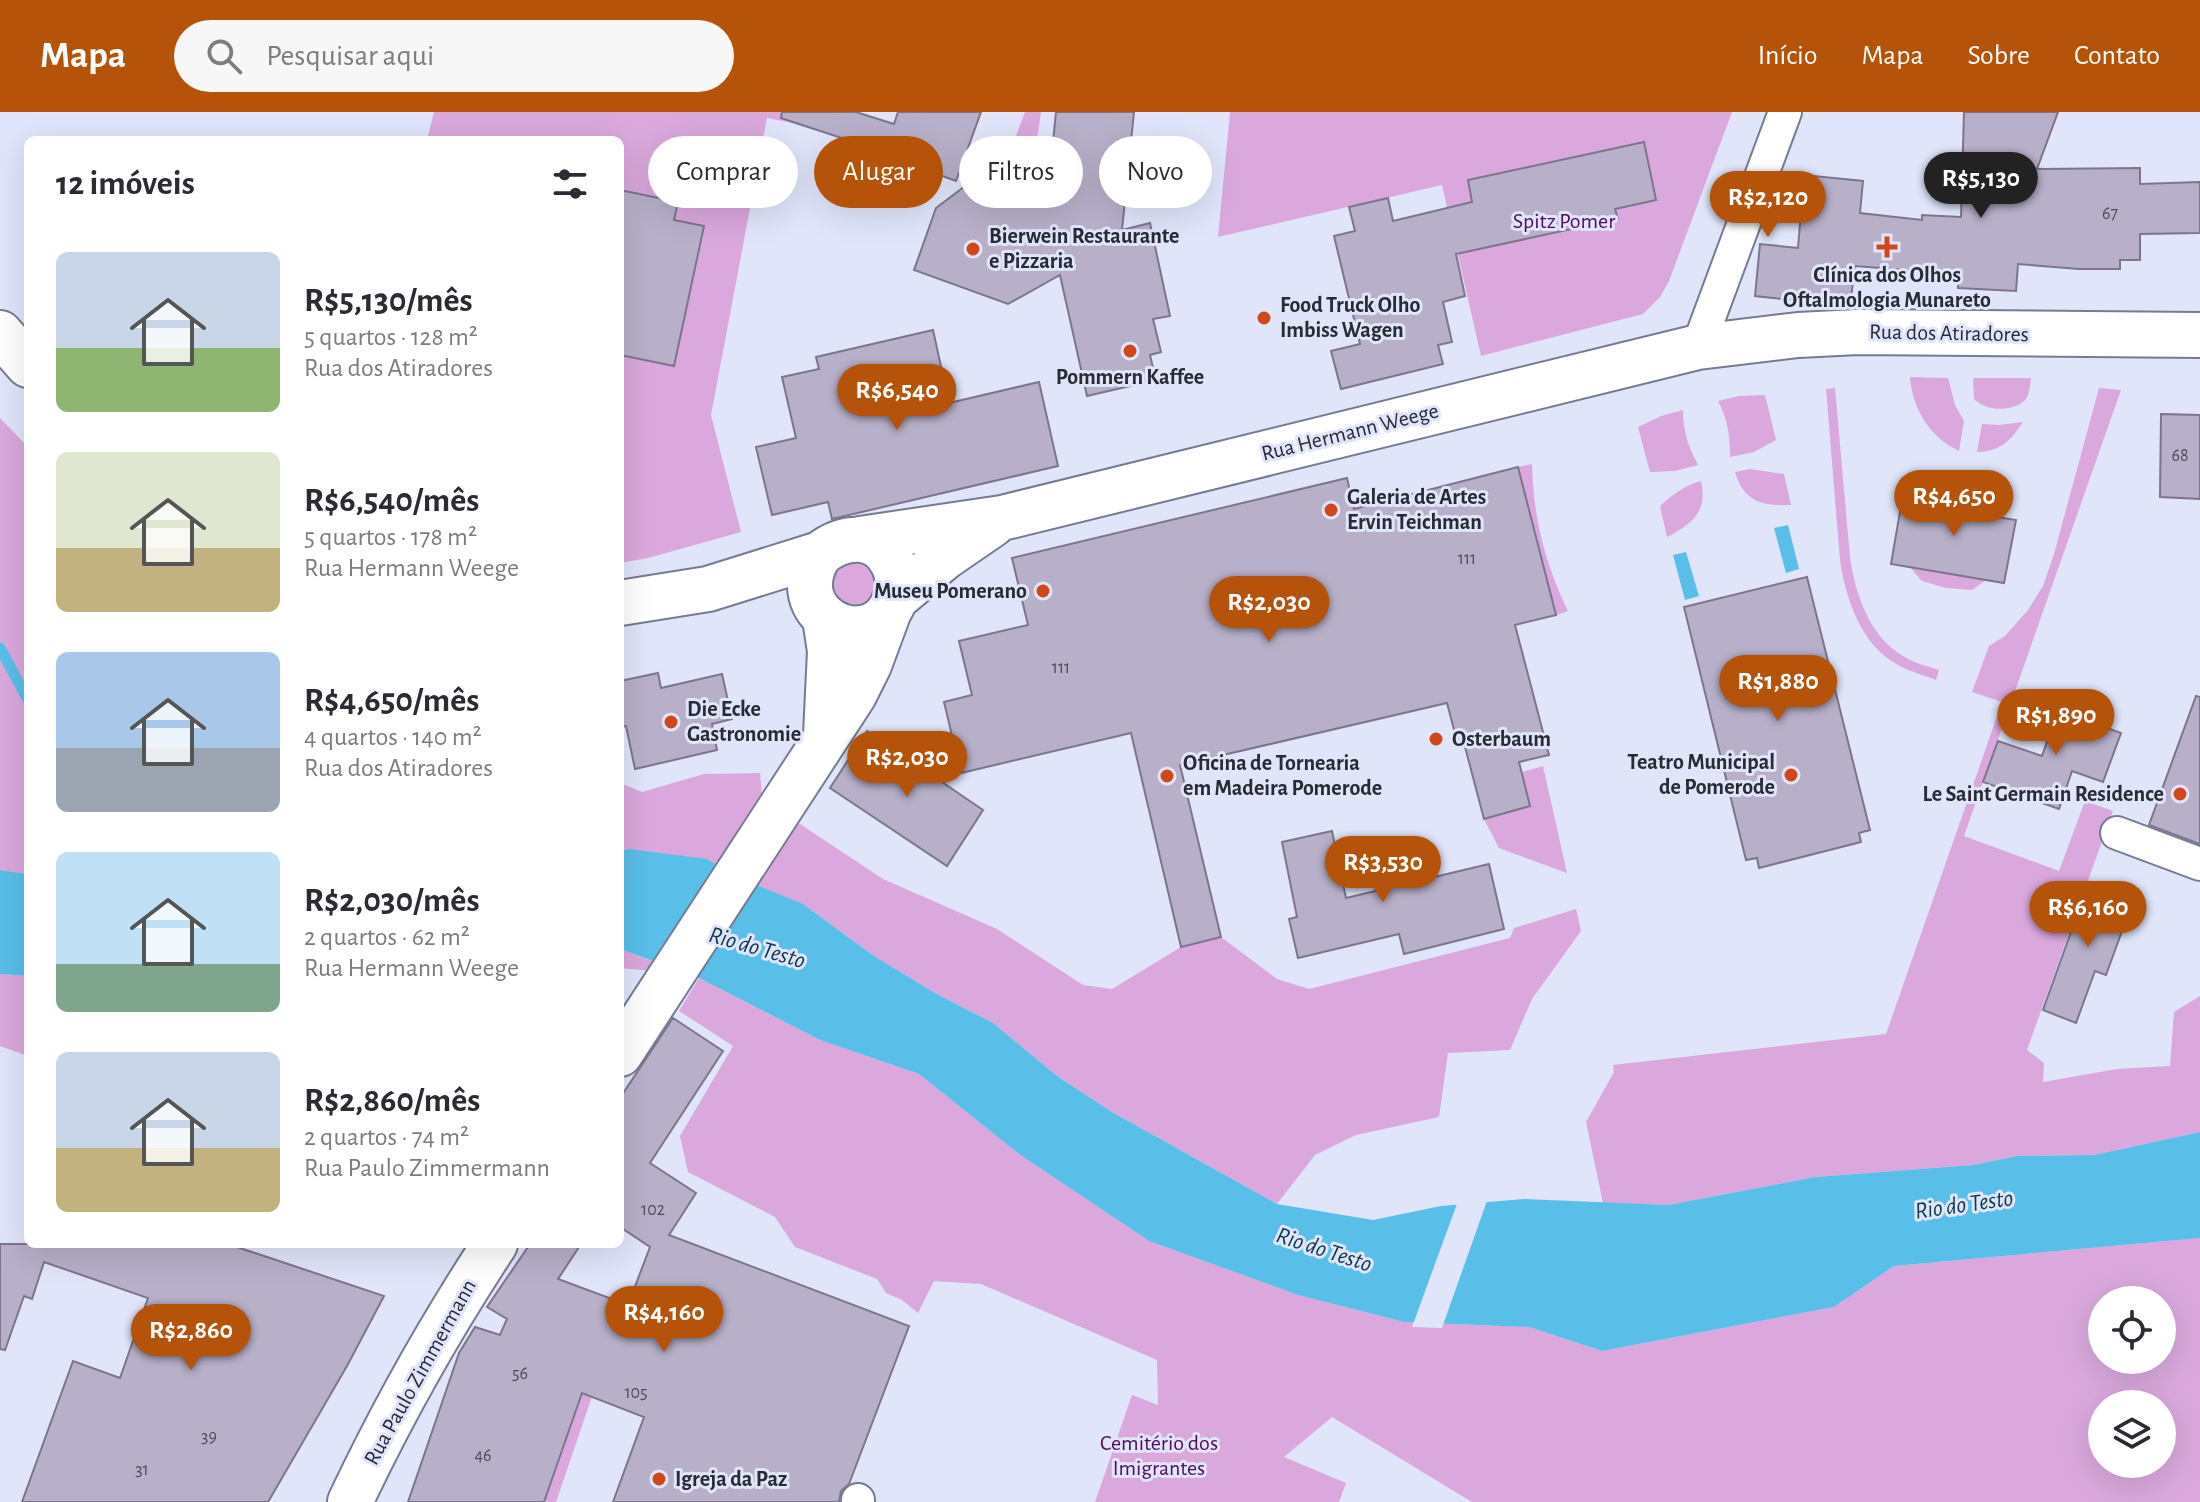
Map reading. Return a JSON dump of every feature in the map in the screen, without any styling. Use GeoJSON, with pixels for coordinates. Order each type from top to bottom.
{"type":"FeatureCollection","features":[{"type":"Feature","properties":{"kind":"main road","name":"Rua dos Atiradores"},"geometry":{"type":"LineString","coordinates":[[1698,347],[1798,335],[1858,332],[2200,335]]}},
{"type":"Feature","properties":{"kind":"main road"},"geometry":{"type":"LineString","coordinates":[[0,333],[24,360]]}},
{"type":"Feature","properties":{"kind":"main road","name":"Rua Hermann Weege"},"geometry":{"type":"LineString","coordinates":[[860,539],[1002,518],[1698,347]]}},
{"type":"Feature","properties":{"kind":"main road","name":"Rua Hermann Weege"},"geometry":{"type":"LineString","coordinates":[[892,605],[945,557],[1002,518]]}},
{"type":"Feature","properties":{"kind":"main road"},"geometry":{"type":"LineString","coordinates":[[624,602],[708,589],[820,554],[845,539],[860,539],[883,550],[892,560],[899,585],[854,695],[624,1048]]}},
{"type":"Feature","properties":{"kind":"main road"},"geometry":{"type":"LineString","coordinates":[[820,554],[810,580],[811,594],[820,613],[830,651],[826,737]]}},
{"type":"Feature","properties":{"kind":"main road"},"geometry":{"type":"LineString","coordinates":[[708,589],[820,613],[837,625],[851,629],[878,621],[892,605]]}},
{"type":"Feature","properties":{"kind":"main road","name":"Rua Paulo Zimmermann"},"geometry":{"type":"LineString","coordinates":[[350,1502],[409,1387],[492,1248]]}},
{"type":"Feature","properties":{"kind":"street"},"geometry":{"type":"LineString","coordinates":[[1698,347],[1785,112]]}},
{"type":"Feature","properties":{"kind":"street"},"geometry":{"type":"LineString","coordinates":[[2117,833],[2200,864]]}},
{"type":"Feature","properties":{"kind":"green space"},"geometry":{"type":"Polygon","coordinates":[[[434,112],[858,112],[849,136],[835,136],[767,118],[764,136],[648,136],[648,208],[750,208],[711,415],[741,532],[624,562],[624,136],[428,136],[434,112]]]}},
{"type":"Feature","properties":{"kind":"green space"},"geometry":{"type":"Polygon","coordinates":[[[1025,112],[1041,112],[1038,136],[1016,136],[1025,112]]]}},
{"type":"Feature","properties":{"kind":"green space","name":"Spitz Pomer"},"geometry":{"type":"Polygon","coordinates":[[[1230,112],[1732,112],[1669,281],[1660,297],[1643,314],[1481,356],[1442,185],[1218,237],[1230,112]]]}},
{"type":"Feature","properties":{"kind":"green space"},"geometry":{"type":"Polygon","coordinates":[[[1910,377],[1948,378],[1955,405],[1964,421],[1959,451],[1939,438],[1924,421],[1914,400],[1910,377]]]}},
{"type":"Feature","properties":{"kind":"green space"},"geometry":{"type":"Polygon","coordinates":[[[1973,378],[2031,378],[2023,402],[1998,409],[1974,399],[1973,378]]]}},
{"type":"Feature","properties":{"kind":"green space"},"geometry":{"type":"Polygon","coordinates":[[[1835,388],[1850,557],[1860,599],[1881,637],[1907,658],[1939,670],[1936,680],[1901,666],[1879,651],[1862,628],[1850,601],[1840,560],[1826,389],[1835,388]]]}},
{"type":"Feature","properties":{"kind":"green space"},"geometry":{"type":"Polygon","coordinates":[[[2099,388],[2121,390],[1964,836],[2059,871],[2085,801],[2113,811],[2027,1050],[2044,1063],[2043,1082],[2117,1069],[2170,1066],[2174,1012],[2200,996],[2200,1132],[2094,1155],[2017,1156],[1973,1165],[1815,1177],[1668,1205],[1603,1203],[1586,1122],[1614,1072],[1613,1065],[1886,1034],[2002,702],[1972,692],[1989,646],[2005,636],[2028,610],[2043,586],[2099,388]]]}},
{"type":"Feature","properties":{"kind":"green space"},"geometry":{"type":"Polygon","coordinates":[[[1765,395],[1776,440],[1754,452],[1730,457],[1728,428],[1718,401],[1765,395]]]}},
{"type":"Feature","properties":{"kind":"green space"},"geometry":{"type":"Polygon","coordinates":[[[1683,410],[1687,438],[1698,465],[1675,471],[1650,472],[1638,427],[1683,410]]]}},
{"type":"Feature","properties":{"kind":"green space"},"geometry":{"type":"Polygon","coordinates":[[[0,418],[24,443],[24,873],[0,870],[0,418]]]}},
{"type":"Feature","properties":{"kind":"green space"},"geometry":{"type":"Polygon","coordinates":[[[2023,422],[2004,444],[1993,450],[1977,452],[1982,424],[2023,422]]]}},
{"type":"Feature","properties":{"kind":"green space"},"geometry":{"type":"Polygon","coordinates":[[[1532,464],[1542,539],[1568,611],[1556,615],[1518,467],[1532,464]]]}},
{"type":"Feature","properties":{"kind":"green space"},"geometry":{"type":"Polygon","coordinates":[[[1750,469],[1784,474],[1791,505],[1763,503],[1749,496],[1735,472],[1750,469]]]}},
{"type":"Feature","properties":{"kind":"green space"},"geometry":{"type":"Polygon","coordinates":[[[1701,481],[1702,501],[1696,516],[1667,537],[1660,506],[1679,491],[1701,481]]]}},
{"type":"Feature","properties":{"kind":"green space"},"geometry":{"type":"Polygon","coordinates":[[[847,554],[882,573],[871,609],[834,607],[826,572],[847,554]]]}},
{"type":"Feature","properties":{"kind":"green space"},"geometry":{"type":"Polygon","coordinates":[[[1907,564],[1990,577],[1972,590],[1946,588],[1922,581],[1907,564]]]}},
{"type":"Feature","properties":{"kind":"green space"},"geometry":{"type":"Polygon","coordinates":[[[1543,766],[1567,873],[1499,848],[1484,819],[1530,806],[1522,772],[1543,766]]]}},
{"type":"Feature","properties":{"kind":"green space"},"geometry":{"type":"Polygon","coordinates":[[[760,773],[762,796],[780,815],[797,822],[883,879],[997,929],[1083,985],[1112,989],[1181,947],[1221,937],[1277,979],[1309,989],[1510,938],[1514,928],[1576,909],[1581,931],[1532,999],[1510,1050],[1448,1053],[1439,1117],[1356,1135],[1315,1155],[1277,1204],[1112,1112],[1057,1076],[993,1023],[874,956],[803,904],[624,850],[624,785],[642,792],[704,774],[760,773]]]}},
{"type":"Feature","properties":{"kind":"green space"},"geometry":{"type":"Polygon","coordinates":[[[624,951],[686,974],[624,968],[624,951]]]}},
{"type":"Feature","properties":{"kind":"green space"},"geometry":{"type":"Polygon","coordinates":[[[0,974],[24,976],[24,1055],[0,1046],[0,974]]]}},
{"type":"Feature","properties":{"kind":"green space","name":"Cemitério dos Imigrantes"},"geometry":{"type":"Polygon","coordinates":[[[699,978],[820,1040],[919,1074],[1019,1154],[1149,1241],[1298,1295],[1404,1322],[1529,1327],[1602,1351],[1834,1307],[1894,1266],[2200,1238],[2200,1502],[1472,1502],[1332,1417],[1284,1457],[1346,1483],[1339,1502],[1095,1502],[1132,1395],[1158,1405],[1157,1360],[981,1284],[934,1281],[918,1313],[902,1300],[886,1293],[877,1279],[795,1247],[775,1217],[688,1172],[680,1136],[733,1046],[679,1011],[699,978]]]}},
{"type":"Feature","properties":{"kind":"green space"},"geometry":{"type":"Polygon","coordinates":[[[602,1334],[612,1338],[556,1502],[544,1502],[602,1334]]]}},
{"type":"Feature","properties":{"kind":"water"},"geometry":{"type":"Polygon","coordinates":[[[1788,525],[1799,569],[1786,573],[1774,528],[1788,525]]]}},
{"type":"Feature","properties":{"kind":"water"},"geometry":{"type":"Polygon","coordinates":[[[1686,552],[1699,596],[1685,600],[1673,555],[1686,552]]]}},
{"type":"Feature","properties":{"kind":"water","name":"Rio do Testo"},"geometry":{"type":"Polygon","coordinates":[[[624,850],[707,859],[737,877],[803,904],[874,956],[993,1023],[1057,1076],[1112,1112],[1277,1204],[1373,1220],[1441,1206],[1524,1199],[1668,1205],[1815,1177],[1973,1165],[2017,1156],[2094,1155],[2200,1132],[2200,1238],[1894,1266],[1834,1307],[1602,1351],[1529,1327],[1404,1322],[1298,1295],[1149,1241],[1019,1154],[919,1074],[820,1040],[699,978],[624,950],[624,850]]]}},
{"type":"Feature","properties":{"kind":"water"},"geometry":{"type":"Polygon","coordinates":[[[0,870],[24,873],[24,976],[0,974],[0,870]]]}},
{"type":"Feature","properties":{"kind":"pier"},"geometry":{"type":"Polygon","coordinates":[[[1488,1198],[1442,1328],[1412,1327],[1458,1201],[1488,1198]]]}},
{"type":"Feature","properties":{"kind":"building"},"geometry":{"type":"Polygon","coordinates":[[[782,112],[856,112],[894,124],[898,112],[981,112],[972,136],[959,136],[959,173],[956,181],[943,176],[943,136],[836,136],[781,118],[782,112]]]}},
{"type":"Feature","properties":{"kind":"building"},"geometry":{"type":"Polygon","coordinates":[[[1056,112],[1134,112],[1132,136],[1099,136],[1099,208],[1124,208],[1122,230],[1150,223],[1170,316],[1153,319],[1161,352],[1150,355],[1156,380],[1087,396],[1060,275],[1008,304],[914,270],[936,208],[943,208],[943,203],[959,191],[959,208],[1083,208],[1083,136],[1054,136],[1056,112]]]}},
{"type":"Feature","properties":{"kind":"building"},"geometry":{"type":"Polygon","coordinates":[[[1964,112],[2058,112],[2037,169],[2140,168],[2140,184],[2200,182],[2200,233],[2140,234],[2140,260],[2120,260],[2120,269],[2018,264],[2016,291],[1958,288],[1958,274],[1855,266],[1850,306],[1755,296],[1760,244],[1798,248],[1804,175],[1863,181],[1860,213],[1922,220],[1922,215],[1961,217],[1964,112]]]}},
{"type":"Feature","properties":{"kind":"building"},"geometry":{"type":"Polygon","coordinates":[[[1644,142],[1656,200],[1615,209],[1618,219],[1456,254],[1465,296],[1443,302],[1452,342],[1438,345],[1443,364],[1341,389],[1331,351],[1360,344],[1334,236],[1355,231],[1349,207],[1388,198],[1393,221],[1472,202],[1468,180],[1644,142]]]}},
{"type":"Feature","properties":{"kind":"building"},"geometry":{"type":"Polygon","coordinates":[[[624,191],[648,196],[648,208],[677,208],[674,220],[704,226],[674,366],[624,356],[624,191]]]}},
{"type":"Feature","properties":{"kind":"building"},"geometry":{"type":"Polygon","coordinates":[[[933,330],[949,403],[1039,382],[1058,466],[832,519],[828,502],[772,515],[756,447],[796,438],[782,377],[819,369],[816,357],[933,330]]]}},
{"type":"Feature","properties":{"kind":"building"},"geometry":{"type":"Polygon","coordinates":[[[2161,414],[2200,415],[2200,499],[2160,497],[2161,414]]]}},
{"type":"Feature","properties":{"kind":"building"},"geometry":{"type":"Polygon","coordinates":[[[1518,467],[1556,615],[1515,625],[1549,755],[1519,762],[1530,806],[1484,819],[1464,743],[1458,745],[1447,703],[1180,765],[1221,937],[1181,947],[1131,733],[961,773],[944,702],[972,695],[959,641],[1028,625],[1012,558],[1347,478],[1354,509],[1518,467]]]}},
{"type":"Feature","properties":{"kind":"building"},"geometry":{"type":"Polygon","coordinates":[[[1946,486],[1976,491],[1972,513],[2016,520],[2004,583],[1891,564],[1902,500],[1942,507],[1946,486]]]}},
{"type":"Feature","properties":{"kind":"building","name":"Teatro Municipal de Pomerode"},"geometry":{"type":"Polygon","coordinates":[[[1807,577],[1870,830],[1859,833],[1861,842],[1759,868],[1757,858],[1746,860],[1684,607],[1807,577]]]}},
{"type":"Feature","properties":{"kind":"building","name":"Die Ecke Gastronomie"},"geometry":{"type":"Polygon","coordinates":[[[658,673],[661,688],[722,674],[732,719],[712,724],[717,750],[635,769],[624,726],[624,680],[658,673]]]}},
{"type":"Feature","properties":{"kind":"building"},"geometry":{"type":"Polygon","coordinates":[[[2063,695],[2093,706],[2088,721],[2121,733],[2103,782],[2072,771],[2059,809],[1983,782],[1998,741],[2042,756],[2063,695]]]}},
{"type":"Feature","properties":{"kind":"building","name":"Le Saint Germain Residence"},"geometry":{"type":"Polygon","coordinates":[[[2196,696],[2200,697],[2200,844],[2149,825],[2196,696]]]}},
{"type":"Feature","properties":{"kind":"building"},"geometry":{"type":"Polygon","coordinates":[[[867,731],[983,810],[947,866],[830,788],[867,731]]]}},
{"type":"Feature","properties":{"kind":"building"},"geometry":{"type":"Polygon","coordinates":[[[1332,831],[1346,898],[1489,864],[1504,929],[1404,954],[1399,934],[1298,958],[1289,919],[1297,917],[1282,842],[1332,831]]]}},
{"type":"Feature","properties":{"kind":"building"},"geometry":{"type":"Polygon","coordinates":[[[2089,882],[2134,898],[2106,975],[2095,971],[2076,1023],[2043,1010],[2089,882]]]}},
{"type":"Feature","properties":{"kind":"building"},"geometry":{"type":"Polygon","coordinates":[[[673,1018],[723,1051],[650,1163],[696,1193],[669,1235],[909,1326],[849,1484],[841,1491],[839,1502],[613,1502],[644,1417],[582,1393],[544,1502],[408,1502],[459,1353],[475,1327],[500,1335],[507,1319],[487,1307],[527,1248],[578,1248],[558,1279],[628,1305],[650,1247],[624,1230],[624,1092],[673,1018]]]}},
{"type":"Feature","properties":{"kind":"building"},"geometry":{"type":"Polygon","coordinates":[[[0,1244],[24,1244],[24,1248],[240,1248],[384,1296],[268,1502],[22,1502],[73,1361],[120,1378],[148,1298],[44,1262],[32,1299],[24,1296],[5,1350],[0,1349],[0,1244]]]}},
{"type":"Feature","properties":{"kind":"waterway"},"geometry":{"type":"LineString","coordinates":[[0,648],[24,693]]}},
{"type":"Feature","properties":{"kind":"place","name":"Clínica dos Olhos Oftalmologia Munareto"},"geometry":{"type":"Point","coordinates":[1887,247]}},
{"type":"Feature","properties":{"kind":"place","name":"Bierwein Restaurante e Pizzaria"},"geometry":{"type":"Point","coordinates":[973,249]}},
{"type":"Feature","properties":{"kind":"place","name":"Food Truck Olho Imbiss Wagen"},"geometry":{"type":"Point","coordinates":[1264,318]}},
{"type":"Feature","properties":{"kind":"place","name":"Pommern Kaffee"},"geometry":{"type":"Point","coordinates":[1130,351]}},
{"type":"Feature","properties":{"kind":"place","name":"Galeria de Artes Ervin Teichman"},"geometry":{"type":"Point","coordinates":[1331,510]}},
{"type":"Feature","properties":{"kind":"place","name":"Museu Pomerano"},"geometry":{"type":"Point","coordinates":[1043,591]}},
{"type":"Feature","properties":{"kind":"place","name":"Die Ecke Gastronomie"},"geometry":{"type":"Point","coordinates":[671,722]}},
{"type":"Feature","properties":{"kind":"place","name":"Osterbaum"},"geometry":{"type":"Point","coordinates":[1436,739]}},
{"type":"Feature","properties":{"kind":"place","name":"Teatro Municipal de Pomerode"},"geometry":{"type":"Point","coordinates":[1791,775]}},
{"type":"Feature","properties":{"kind":"place","name":"Oficina de Tornearia em Madeira Pomerode"},"geometry":{"type":"Point","coordinates":[1167,776]}},
{"type":"Feature","properties":{"kind":"place","name":"Le Saint Germain Residence"},"geometry":{"type":"Point","coordinates":[2180,794]}},
{"type":"Feature","properties":{"kind":"place","name":"Igreja da Paz"},"geometry":{"type":"Point","coordinates":[659,1479]}}]}
